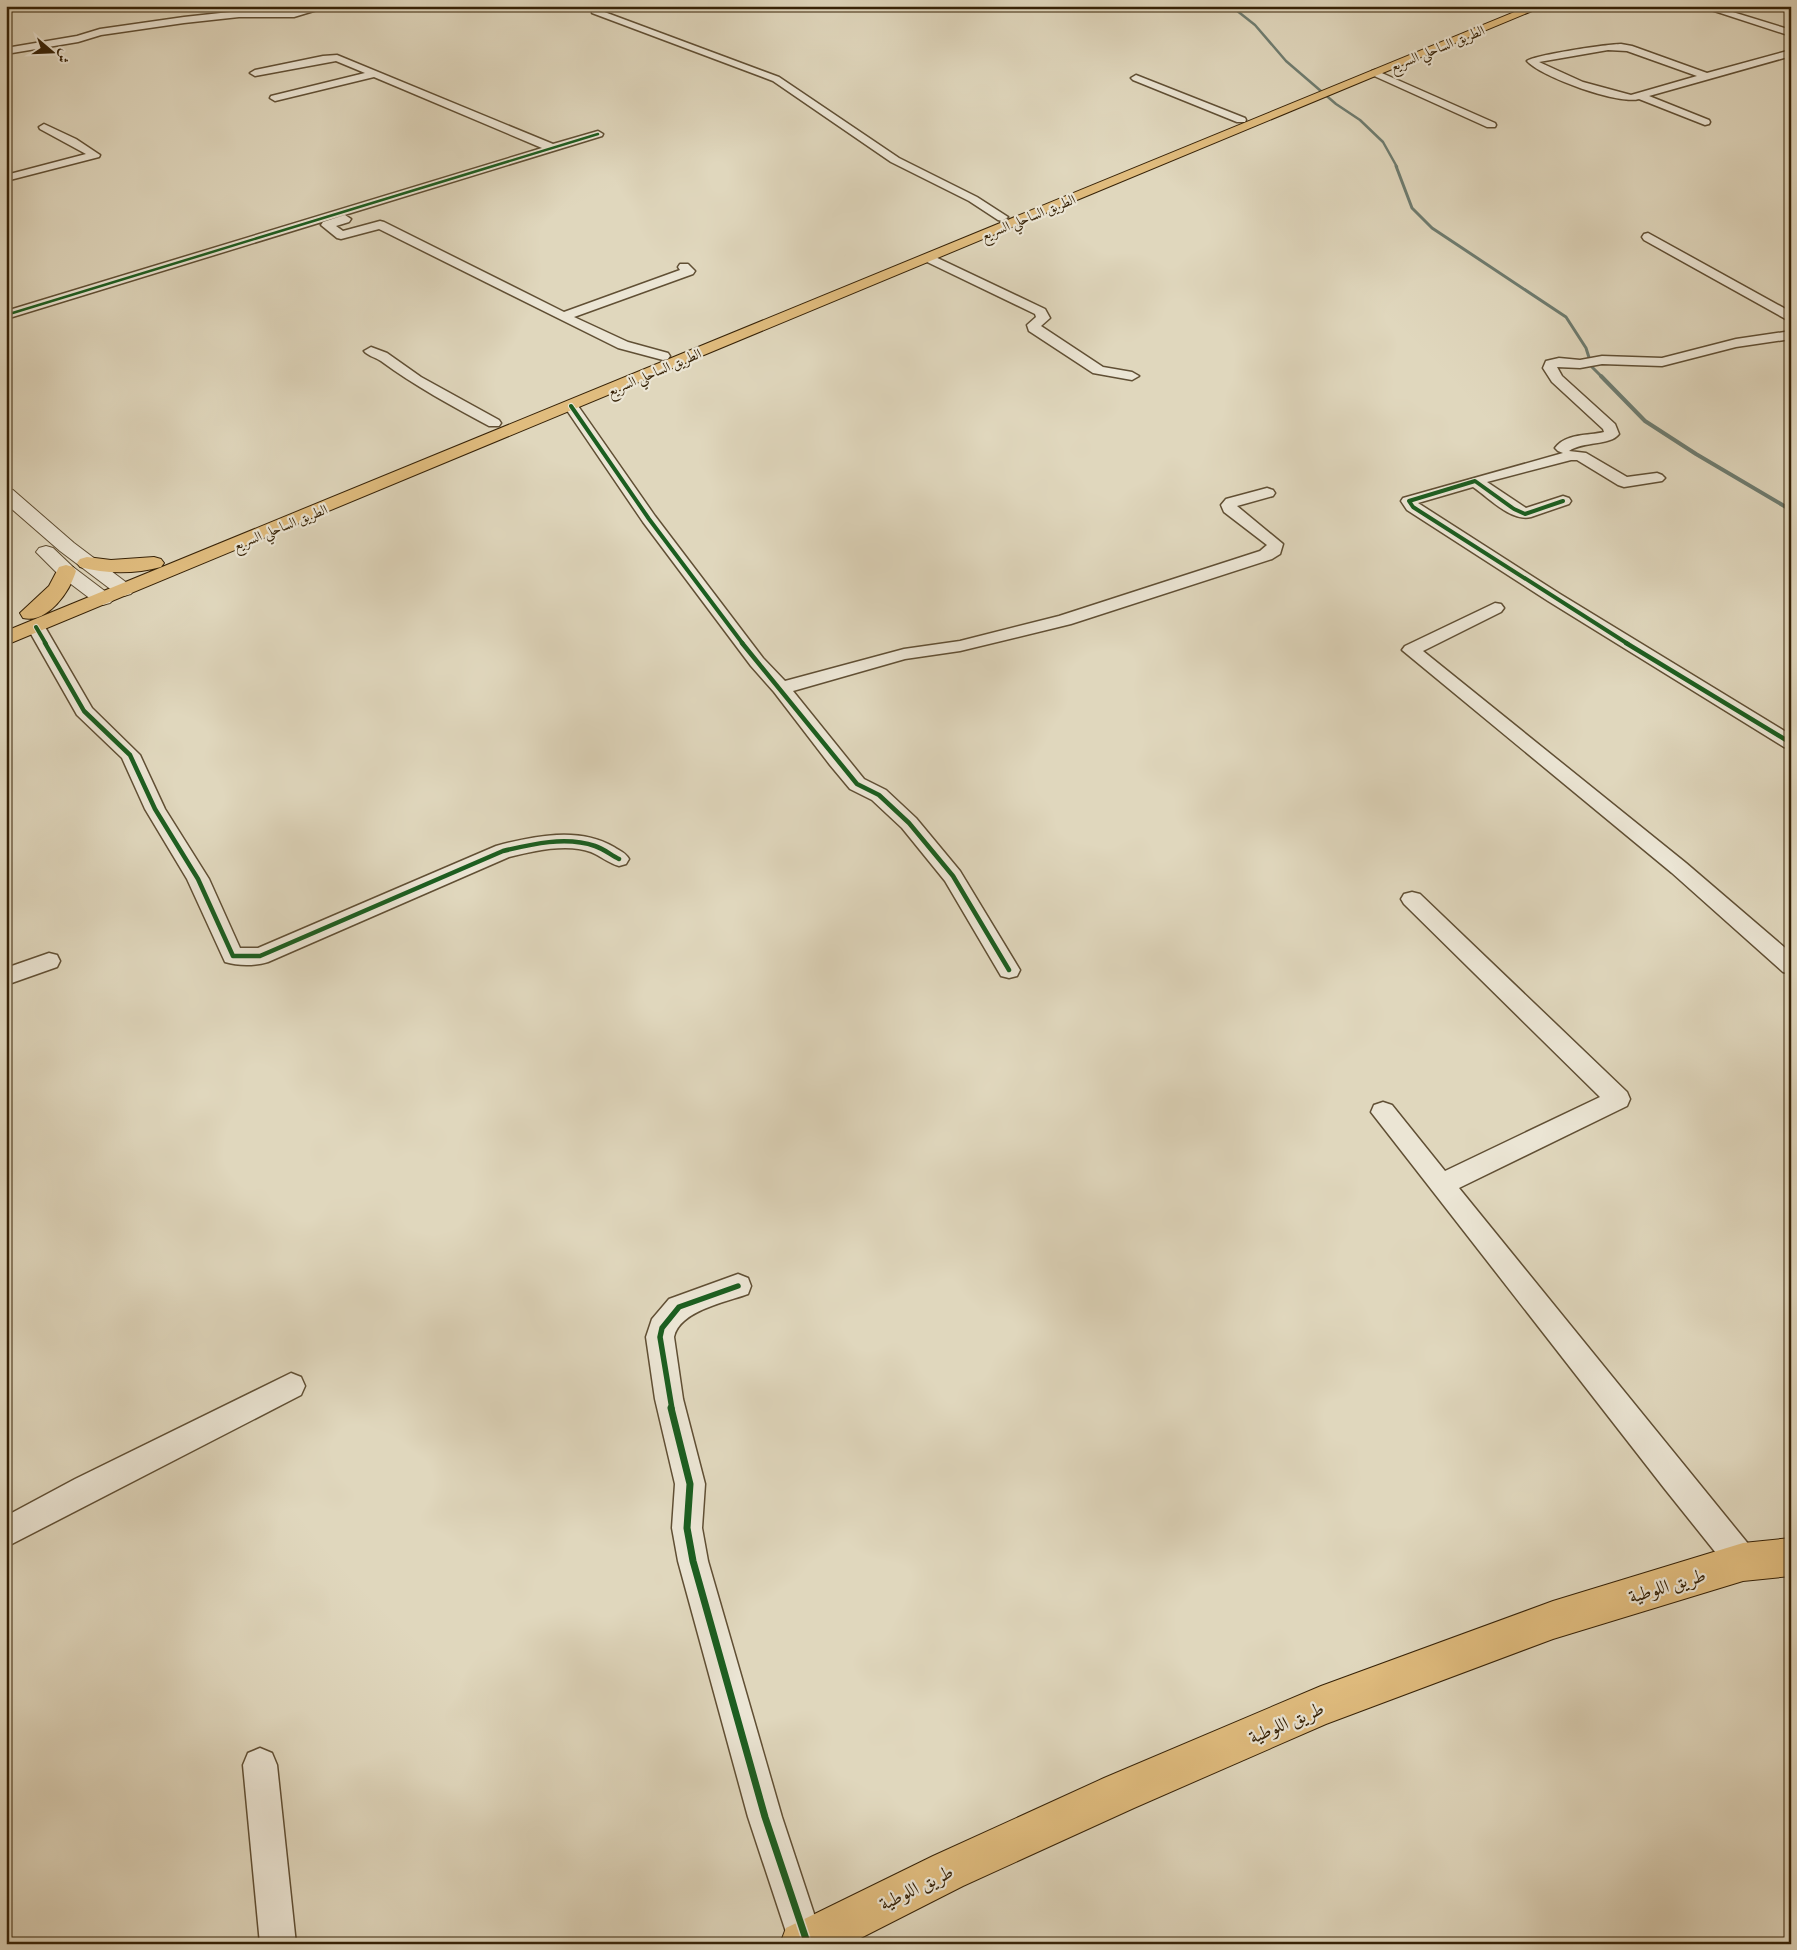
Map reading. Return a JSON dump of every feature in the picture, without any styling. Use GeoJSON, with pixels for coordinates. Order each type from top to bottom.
{"type":"FeatureCollection","features":[{"type":"Feature","properties":{"kind":"main road","name":"الطريق الساحلي السريع"},"geometry":{"type":"LineString","coordinates":[[1330,88],[1518,6]]}},
{"type":"Feature","properties":{"kind":"main road","name":"الطريق الساحلي السريع"},"geometry":{"type":"LineString","coordinates":[[1330,88],[1375,73],[1539,6]]}},
{"type":"Feature","properties":{"kind":"main road"},"geometry":{"type":"LineString","coordinates":[[1296,102],[1330,88]]}},
{"type":"Feature","properties":{"kind":"main road","name":"الطريق الساحلي السريع"},"geometry":{"type":"LineString","coordinates":[[107,590],[154,563],[354,483],[494,423],[1241,120],[1296,102]]}},
{"type":"Feature","properties":{"kind":"main road","name":"الطريق الساحلي السريع"},"geometry":{"type":"LineString","coordinates":[[6,639],[33,620],[570,406],[929,258],[1296,102]]}},
{"type":"Feature","properties":{"kind":"main road"},"geometry":{"type":"LineString","coordinates":[[88,562],[112,566],[154,563]]}},
{"type":"Feature","properties":{"kind":"main road"},"geometry":{"type":"LineString","coordinates":[[33,620],[61,585],[66,571]]}},
{"type":"Feature","properties":{"kind":"main road","name":"الطريق الساحلي السريع"},"geometry":{"type":"LineString","coordinates":[[6,623],[33,620]]}},
{"type":"Feature","properties":{"kind":"main road","name":"طريق اللوطية"},"geometry":{"type":"LineString","coordinates":[[804,1943],[975,1859],[1119,1793],[1321,1706],[1553,1620],[1743,1562],[1791,1557]]}},
{"type":"Feature","properties":{"kind":"street"},"geometry":{"type":"LineString","coordinates":[[6,51],[78,39],[100,32],[239,14],[294,14],[314,8],[315,6]]}},
{"type":"Feature","properties":{"kind":"street"},"geometry":{"type":"LineString","coordinates":[[600,6],[594,10],[776,79],[895,160],[973,199],[1002,217]]}},
{"type":"Feature","properties":{"kind":"street"},"geometry":{"type":"LineString","coordinates":[[1703,6],[1791,33]]}},
{"type":"Feature","properties":{"kind":"street"},"geometry":{"type":"LineString","coordinates":[[1708,77],[1629,48],[1616,46],[1532,61],[1546,70],[1617,97],[1632,98],[1708,77],[1791,53]]}},
{"type":"Feature","properties":{"kind":"street"},"geometry":{"type":"LineString","coordinates":[[255,72],[329,58],[339,59],[552,148]]}},
{"type":"Feature","properties":{"kind":"street"},"geometry":{"type":"LineString","coordinates":[[1375,73],[1491,125]]}},
{"type":"Feature","properties":{"kind":"street"},"geometry":{"type":"LineString","coordinates":[[275,98],[374,74]]}},
{"type":"Feature","properties":{"kind":"street"},"geometry":{"type":"LineString","coordinates":[[1136,78],[1241,120]]}},
{"type":"Feature","properties":{"kind":"street"},"geometry":{"type":"LineString","coordinates":[[1640,96],[1706,122]]}},
{"type":"Feature","properties":{"kind":"street"},"geometry":{"type":"LineString","coordinates":[[6,178],[95,156],[72,141],[44,127]]}},
{"type":"Feature","properties":{"kind":"street"},"geometry":{"type":"LineString","coordinates":[[6,315],[598,134]]}},
{"type":"Feature","properties":{"kind":"street"},"geometry":{"type":"LineString","coordinates":[[343,212],[351,216],[327,225],[341,234],[380,225],[623,345],[663,356]]}},
{"type":"Feature","properties":{"kind":"street"},"geometry":{"type":"LineString","coordinates":[[1648,237],[1791,318]]}},
{"type":"Feature","properties":{"kind":"street"},"geometry":{"type":"LineString","coordinates":[[929,258],[1040,312],[1043,318],[1034,328],[1098,370],[1132,376]]}},
{"type":"Feature","properties":{"kind":"street"},"geometry":{"type":"LineString","coordinates":[[563,317],[689,271],[684,267]]}},
{"type":"Feature","properties":{"kind":"street"},"geometry":{"type":"LineString","coordinates":[[1562,448],[1573,442],[1592,437],[1606,437],[1612,434],[1610,427],[1557,379],[1550,368],[1551,364],[1559,362],[1580,364],[1602,360],[1662,362],[1736,343],[1791,335]]}},
{"type":"Feature","properties":{"kind":"street"},"geometry":{"type":"LineString","coordinates":[[371,350],[416,380],[494,423]]}},
{"type":"Feature","properties":{"kind":"street"},"geometry":{"type":"LineString","coordinates":[[570,406],[649,519],[758,662],[857,784],[879,795],[910,823],[947,869],[1009,970]]}},
{"type":"Feature","properties":{"kind":"street"},"geometry":{"type":"LineString","coordinates":[[1657,478],[1624,482],[1580,456],[1572,455],[1474,481],[1409,501],[1413,507],[1581,616],[1791,743]]}},
{"type":"Feature","properties":{"kind":"street"},"geometry":{"type":"LineString","coordinates":[[1474,481],[1514,509],[1525,514],[1563,501]]}},
{"type":"Feature","properties":{"kind":"street"},"geometry":{"type":"LineString","coordinates":[[781,688],[904,654],[960,646],[1065,620],[1266,555],[1274,550],[1275,544],[1230,509],[1229,506],[1232,502],[1267,493]]}},
{"type":"Feature","properties":{"kind":"street"},"geometry":{"type":"LineString","coordinates":[[6,494],[11,511],[66,571],[107,590]]}},
{"type":"Feature","properties":{"kind":"street"},"geometry":{"type":"LineString","coordinates":[[11,511],[88,562],[107,590]]}},
{"type":"Feature","properties":{"kind":"street"},"geometry":{"type":"LineString","coordinates":[[1495,608],[1411,650],[1679,868],[1791,966]]}},
{"type":"Feature","properties":{"kind":"street"},"geometry":{"type":"LineString","coordinates":[[33,620],[84,711],[130,755],[155,809],[198,880],[233,956],[260,956],[504,851],[539,843],[577,843],[593,845],[619,860]]}},
{"type":"Feature","properties":{"kind":"street"},"geometry":{"type":"LineString","coordinates":[[1412,899],[1618,1099],[1441,1185]]}},
{"type":"Feature","properties":{"kind":"street"},"geometry":{"type":"LineString","coordinates":[[6,976],[49,961]]}},
{"type":"Feature","properties":{"kind":"street"},"geometry":{"type":"LineString","coordinates":[[1383,1112],[1743,1562]]}},
{"type":"Feature","properties":{"kind":"street"},"geometry":{"type":"LineString","coordinates":[[738,1286],[679,1307],[662,1328],[660,1345],[669,1399],[690,1484],[687,1528],[693,1561],[765,1817],[804,1943]]}},
{"type":"Feature","properties":{"kind":"street"},"geometry":{"type":"LineString","coordinates":[[6,1532],[290,1386]]}},
{"type":"Feature","properties":{"kind":"street"},"geometry":{"type":"LineString","coordinates":[[260,1765],[278,1944]]}},
{"type":"Feature","properties":{"kind":"waterway"},"geometry":{"type":"LineString","coordinates":[[1231,6],[1255,25],[1286,61],[1336,104],[1360,120],[1383,142],[1397,167]]}},
{"type":"Feature","properties":{"kind":"waterway"},"geometry":{"type":"LineString","coordinates":[[1396,166],[1412,208],[1432,228],[1566,317],[1586,348],[1592,367],[1601,376]]}},
{"type":"Feature","properties":{"kind":"waterway"},"geometry":{"type":"LineString","coordinates":[[1601,376],[1645,421],[1696,454],[1791,510]]}},
{"type":"Feature","properties":{"kind":"cycle path"},"geometry":{"type":"LineString","coordinates":[[6,315],[598,134]]}},
{"type":"Feature","properties":{"kind":"cycle path"},"geometry":{"type":"LineString","coordinates":[[571,406],[649,519],[757,662],[781,688],[837,761],[857,784],[879,795],[909,823],[953,876],[1009,970]]}},
{"type":"Feature","properties":{"kind":"cycle path"},"geometry":{"type":"LineString","coordinates":[[1563,501],[1525,514],[1514,509],[1475,481],[1409,501],[1413,507],[1507,568],[1791,743]]}},
{"type":"Feature","properties":{"kind":"cycle path"},"geometry":{"type":"LineString","coordinates":[[36,627],[84,711],[130,755],[155,809],[198,879],[233,956],[260,956],[503,851],[536,844],[570,842],[595,846],[619,859]]}},
{"type":"Feature","properties":{"kind":"cycle path"},"geometry":{"type":"LineString","coordinates":[[738,1286],[679,1307],[662,1328],[660,1337],[669,1399],[690,1484],[687,1528],[693,1561],[765,1817],[807,1942]]}}]}
